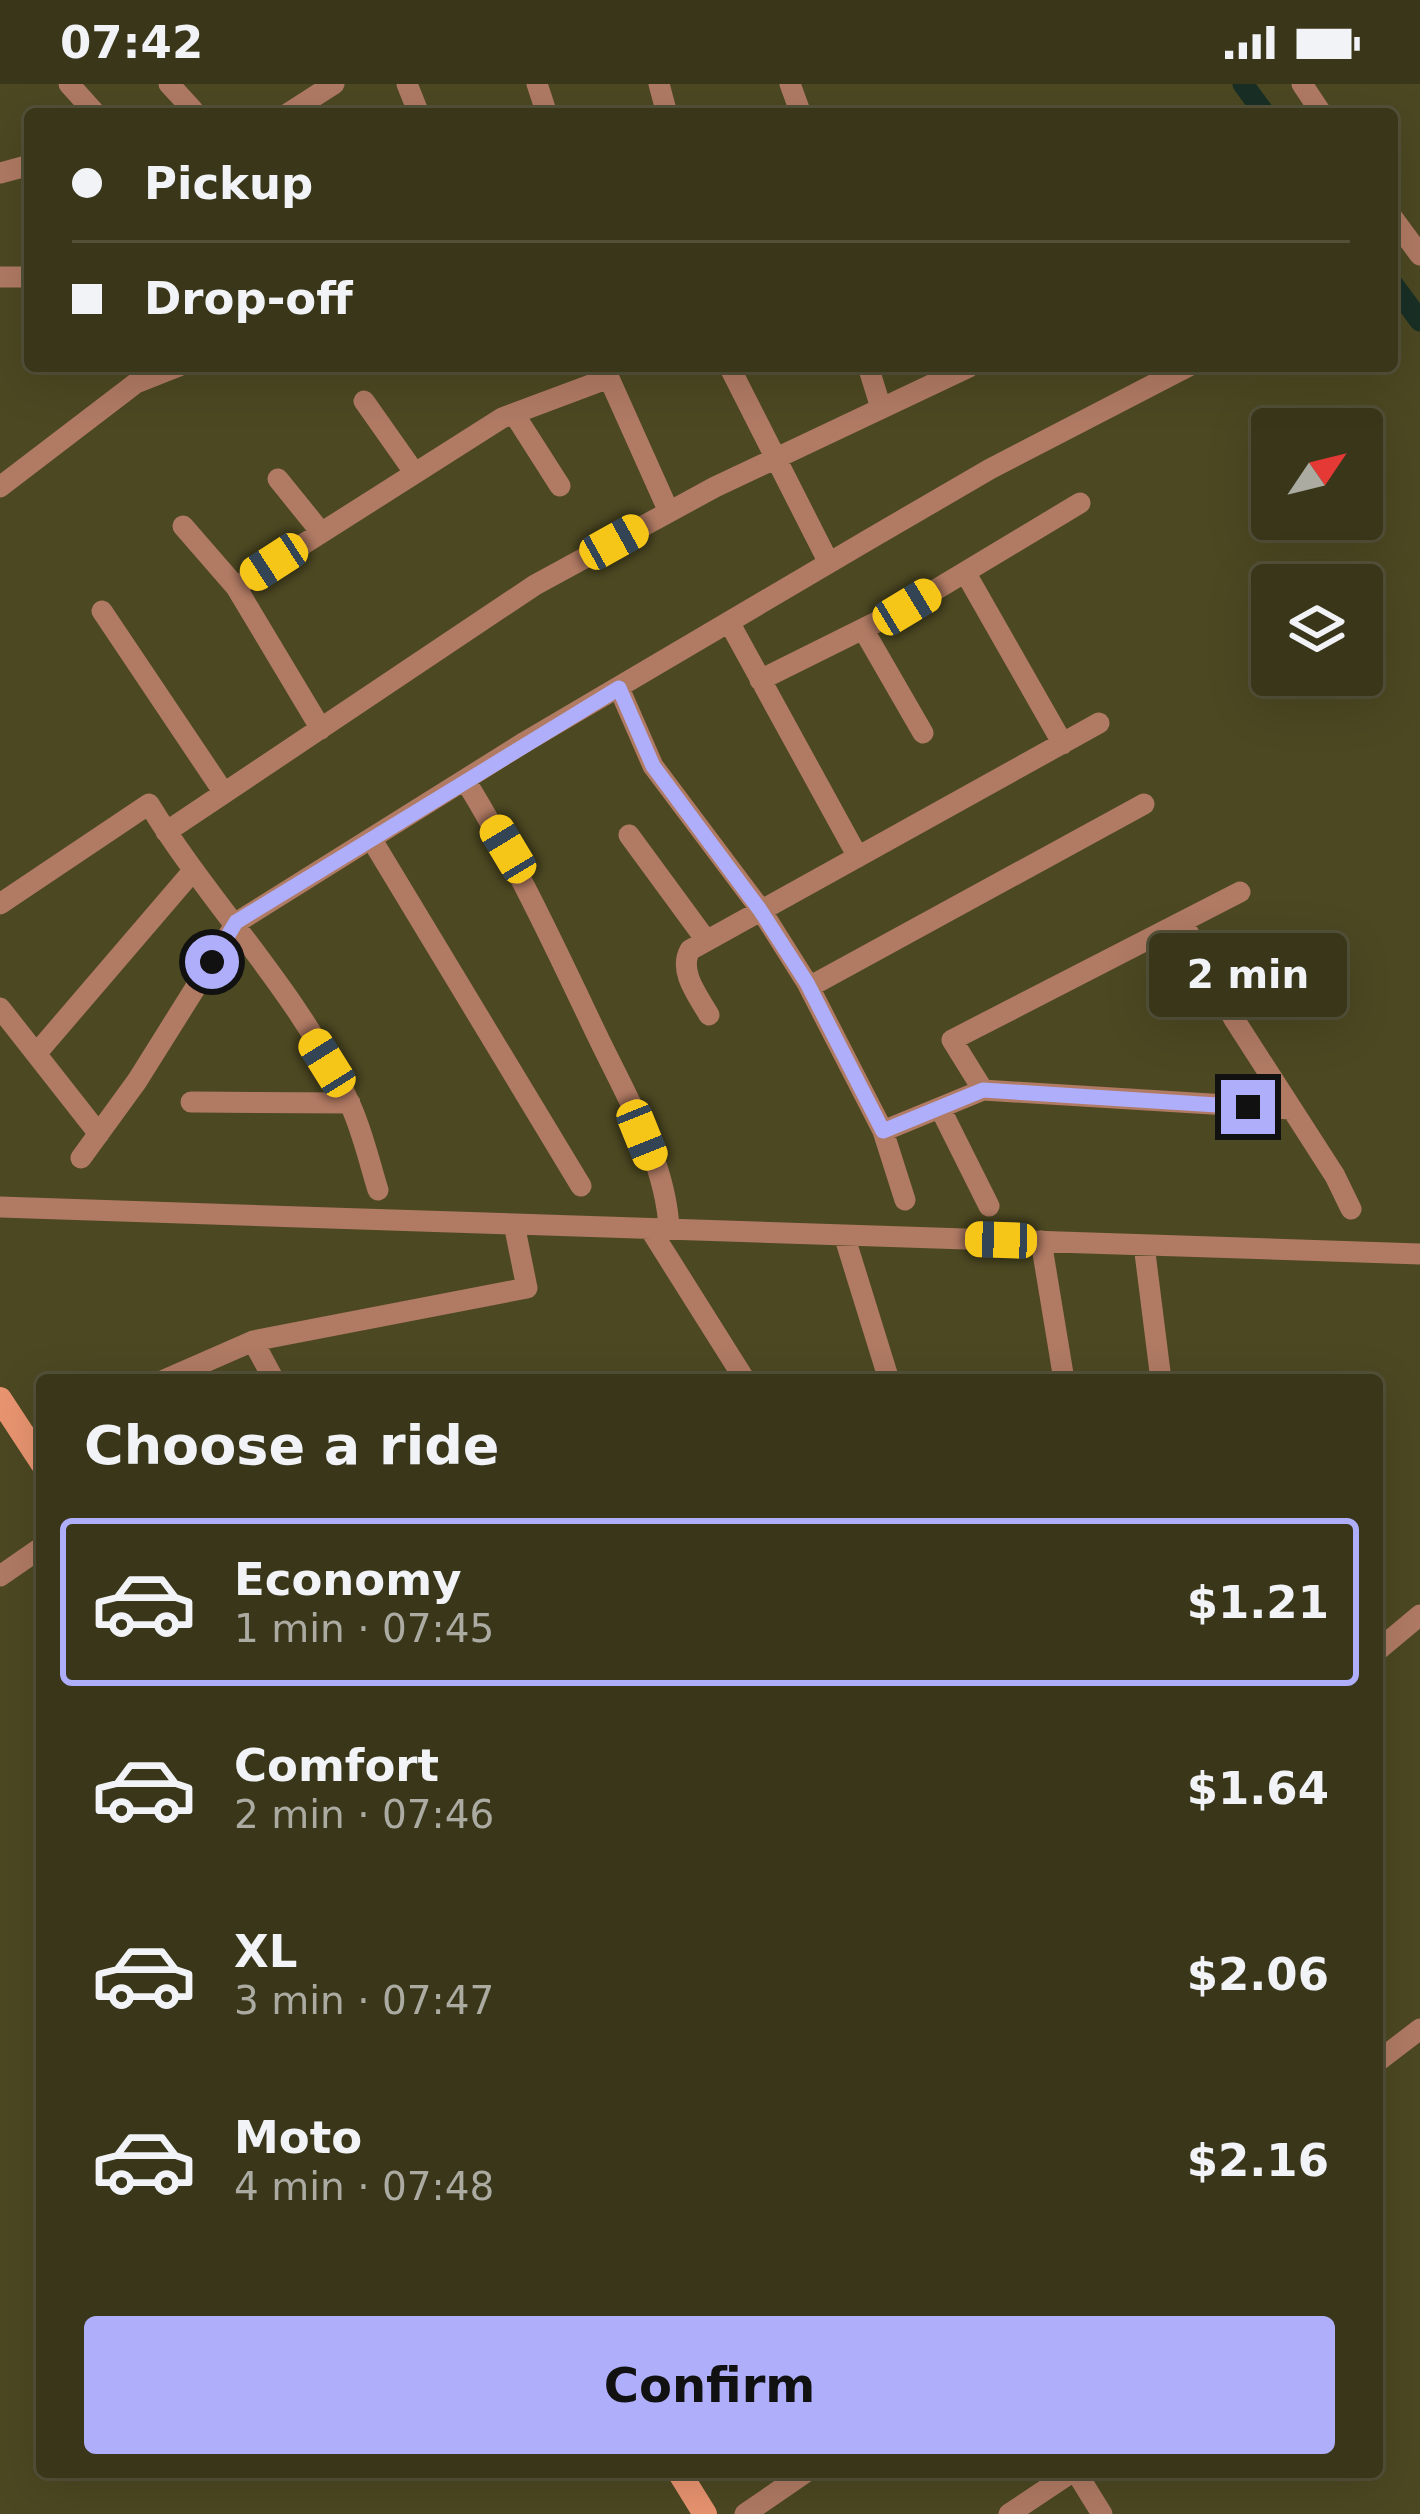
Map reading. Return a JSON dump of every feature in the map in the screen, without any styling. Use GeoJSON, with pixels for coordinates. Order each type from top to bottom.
{"type":"FeatureCollection","features":[{"type":"Feature","properties":{"kind":"main road"},"geometry":{"type":"LineString","coordinates":[[0,1399],[34,1436]]}},
{"type":"Feature","properties":{"kind":"main road"},"geometry":{"type":"LineString","coordinates":[[683,2478],[705,2514]]}},
{"type":"Feature","properties":{"kind":"street"},"geometry":{"type":"LineString","coordinates":[[69,84],[91,108]]}},
{"type":"Feature","properties":{"kind":"street"},"geometry":{"type":"LineString","coordinates":[[169,84],[191,108]]}},
{"type":"Feature","properties":{"kind":"street"},"geometry":{"type":"LineString","coordinates":[[297,108],[334,84]]}},
{"type":"Feature","properties":{"kind":"street"},"geometry":{"type":"LineString","coordinates":[[1405,224],[1420,255]]}},
{"type":"Feature","properties":{"kind":"street"},"geometry":{"type":"LineString","coordinates":[[0,487],[136,383],[163,372]]}},
{"type":"Feature","properties":{"kind":"street"},"geometry":{"type":"LineString","coordinates":[[236,587],[514,413],[606,372],[669,512]]}},
{"type":"Feature","properties":{"kind":"street"},"geometry":{"type":"LineString","coordinates":[[732,372],[829,563]]}},
{"type":"Feature","properties":{"kind":"street"},"geometry":{"type":"LineString","coordinates":[[870,372],[881,408]]}},
{"type":"Feature","properties":{"kind":"street"},"geometry":{"type":"LineString","coordinates":[[166,832],[535,585],[774,459],[958,372]]}},
{"type":"Feature","properties":{"kind":"street"},"geometry":{"type":"LineString","coordinates":[[81,1158],[137,1082],[236,922],[829,563],[990,469],[1177,372]]}},
{"type":"Feature","properties":{"kind":"street"},"geometry":{"type":"LineString","coordinates":[[364,401],[414,472]]}},
{"type":"Feature","properties":{"kind":"street"},"geometry":{"type":"LineString","coordinates":[[514,413],[560,486]]}},
{"type":"Feature","properties":{"kind":"street"},"geometry":{"type":"LineString","coordinates":[[278,479],[320,531]]}},
{"type":"Feature","properties":{"kind":"street"},"geometry":{"type":"LineString","coordinates":[[760,680],[862,629],[1080,503]]}},
{"type":"Feature","properties":{"kind":"street"},"geometry":{"type":"LineString","coordinates":[[183,526],[236,587],[320,729]]}},
{"type":"Feature","properties":{"kind":"street"},"geometry":{"type":"LineString","coordinates":[[965,572],[1063,744]]}},
{"type":"Feature","properties":{"kind":"street"},"geometry":{"type":"LineString","coordinates":[[102,611],[224,793]]}},
{"type":"Feature","properties":{"kind":"street"},"geometry":{"type":"LineString","coordinates":[[729,622],[858,857]]}},
{"type":"Feature","properties":{"kind":"street"},"geometry":{"type":"LineString","coordinates":[[862,629],[923,733]]}},
{"type":"Feature","properties":{"kind":"street"},"geometry":{"type":"LineString","coordinates":[[619,688],[653,766],[760,910],[809,987],[883,1131],[905,1200]]}},
{"type":"Feature","properties":{"kind":"street"},"geometry":{"type":"LineString","coordinates":[[709,1015],[688,977],[685,959],[690,950],[1100,723]]}},
{"type":"Feature","properties":{"kind":"street"},"geometry":{"type":"LineString","coordinates":[[465,780],[508,849],[611,1065],[666,1193],[659,1229],[743,1374]]}},
{"type":"Feature","properties":{"kind":"street"},"geometry":{"type":"LineString","coordinates":[[0,904],[149,804],[192,872],[236,922],[350,1103],[378,1190]]}},
{"type":"Feature","properties":{"kind":"street"},"geometry":{"type":"LineString","coordinates":[[809,987],[1144,804]]}},
{"type":"Feature","properties":{"kind":"street"},"geometry":{"type":"LineString","coordinates":[[629,835],[706,940]]}},
{"type":"Feature","properties":{"kind":"street"},"geometry":{"type":"LineString","coordinates":[[372,840],[581,1186]]}},
{"type":"Feature","properties":{"kind":"street"},"geometry":{"type":"LineString","coordinates":[[36,1054],[192,872]]}},
{"type":"Feature","properties":{"kind":"street"},"geometry":{"type":"LineString","coordinates":[[983,1090],[952,1040],[1240,892]]}},
{"type":"Feature","properties":{"kind":"street"},"geometry":{"type":"LineString","coordinates":[[1184,923],[1234,1018],[1351,1209]]}},
{"type":"Feature","properties":{"kind":"street"},"geometry":{"type":"LineString","coordinates":[[0,1009],[99,1134]]}},
{"type":"Feature","properties":{"kind":"street"},"geometry":{"type":"LineString","coordinates":[[883,1131],[983,1090],[1291,1109]]}},
{"type":"Feature","properties":{"kind":"street"},"geometry":{"type":"LineString","coordinates":[[191,1102],[350,1103]]}},
{"type":"Feature","properties":{"kind":"street"},"geometry":{"type":"LineString","coordinates":[[940,1108],[989,1206]]}},
{"type":"Feature","properties":{"kind":"street"},"geometry":{"type":"LineString","coordinates":[[0,1207],[1420,1254]]}},
{"type":"Feature","properties":{"kind":"street"},"geometry":{"type":"LineString","coordinates":[[178,1374],[253,1341],[527,1288],[514,1224]]}},
{"type":"Feature","properties":{"kind":"street"},"geometry":{"type":"LineString","coordinates":[[844,1235],[887,1374]]}},
{"type":"Feature","properties":{"kind":"street"},"geometry":{"type":"LineString","coordinates":[[1041,1241],[1063,1374]]}},
{"type":"Feature","properties":{"kind":"street"},"geometry":{"type":"LineString","coordinates":[[1144,1245],[1160,1374]]}},
{"type":"Feature","properties":{"kind":"street"},"geometry":{"type":"LineString","coordinates":[[253,1341],[271,1374]]}},
{"type":"Feature","properties":{"kind":"street"},"geometry":{"type":"LineString","coordinates":[[0,1576],[36,1551]]}},
{"type":"Feature","properties":{"kind":"street"},"geometry":{"type":"LineString","coordinates":[[1383,1647],[1420,1615]]}},
{"type":"Feature","properties":{"kind":"street"},"geometry":{"type":"LineString","coordinates":[[1383,2057],[1420,2029]]}},
{"type":"Feature","properties":{"kind":"street"},"geometry":{"type":"LineString","coordinates":[[745,2514],[797,2478]]}},
{"type":"Feature","properties":{"kind":"street"},"geometry":{"type":"LineString","coordinates":[[1009,2514],[1065,2478]]}},
{"type":"Feature","properties":{"kind":"street"},"geometry":{"type":"LineString","coordinates":[[1078,2478],[1102,2514]]}},
{"type":"Feature","properties":{"kind":"waterway"},"geometry":{"type":"LineString","coordinates":[[1243,84],[1261,108]]}},
{"type":"Feature","properties":{"kind":"waterway"},"geometry":{"type":"LineString","coordinates":[[1398,291],[1420,321]]}},
{"type":"Feature","properties":{"kind":"route"},"geometry":{"type":"LineString","coordinates":[[212,962],[236,922],[619,688],[653,766],[760,910],[807,983],[883,1131],[983,1090],[1248,1107]]}}]}
